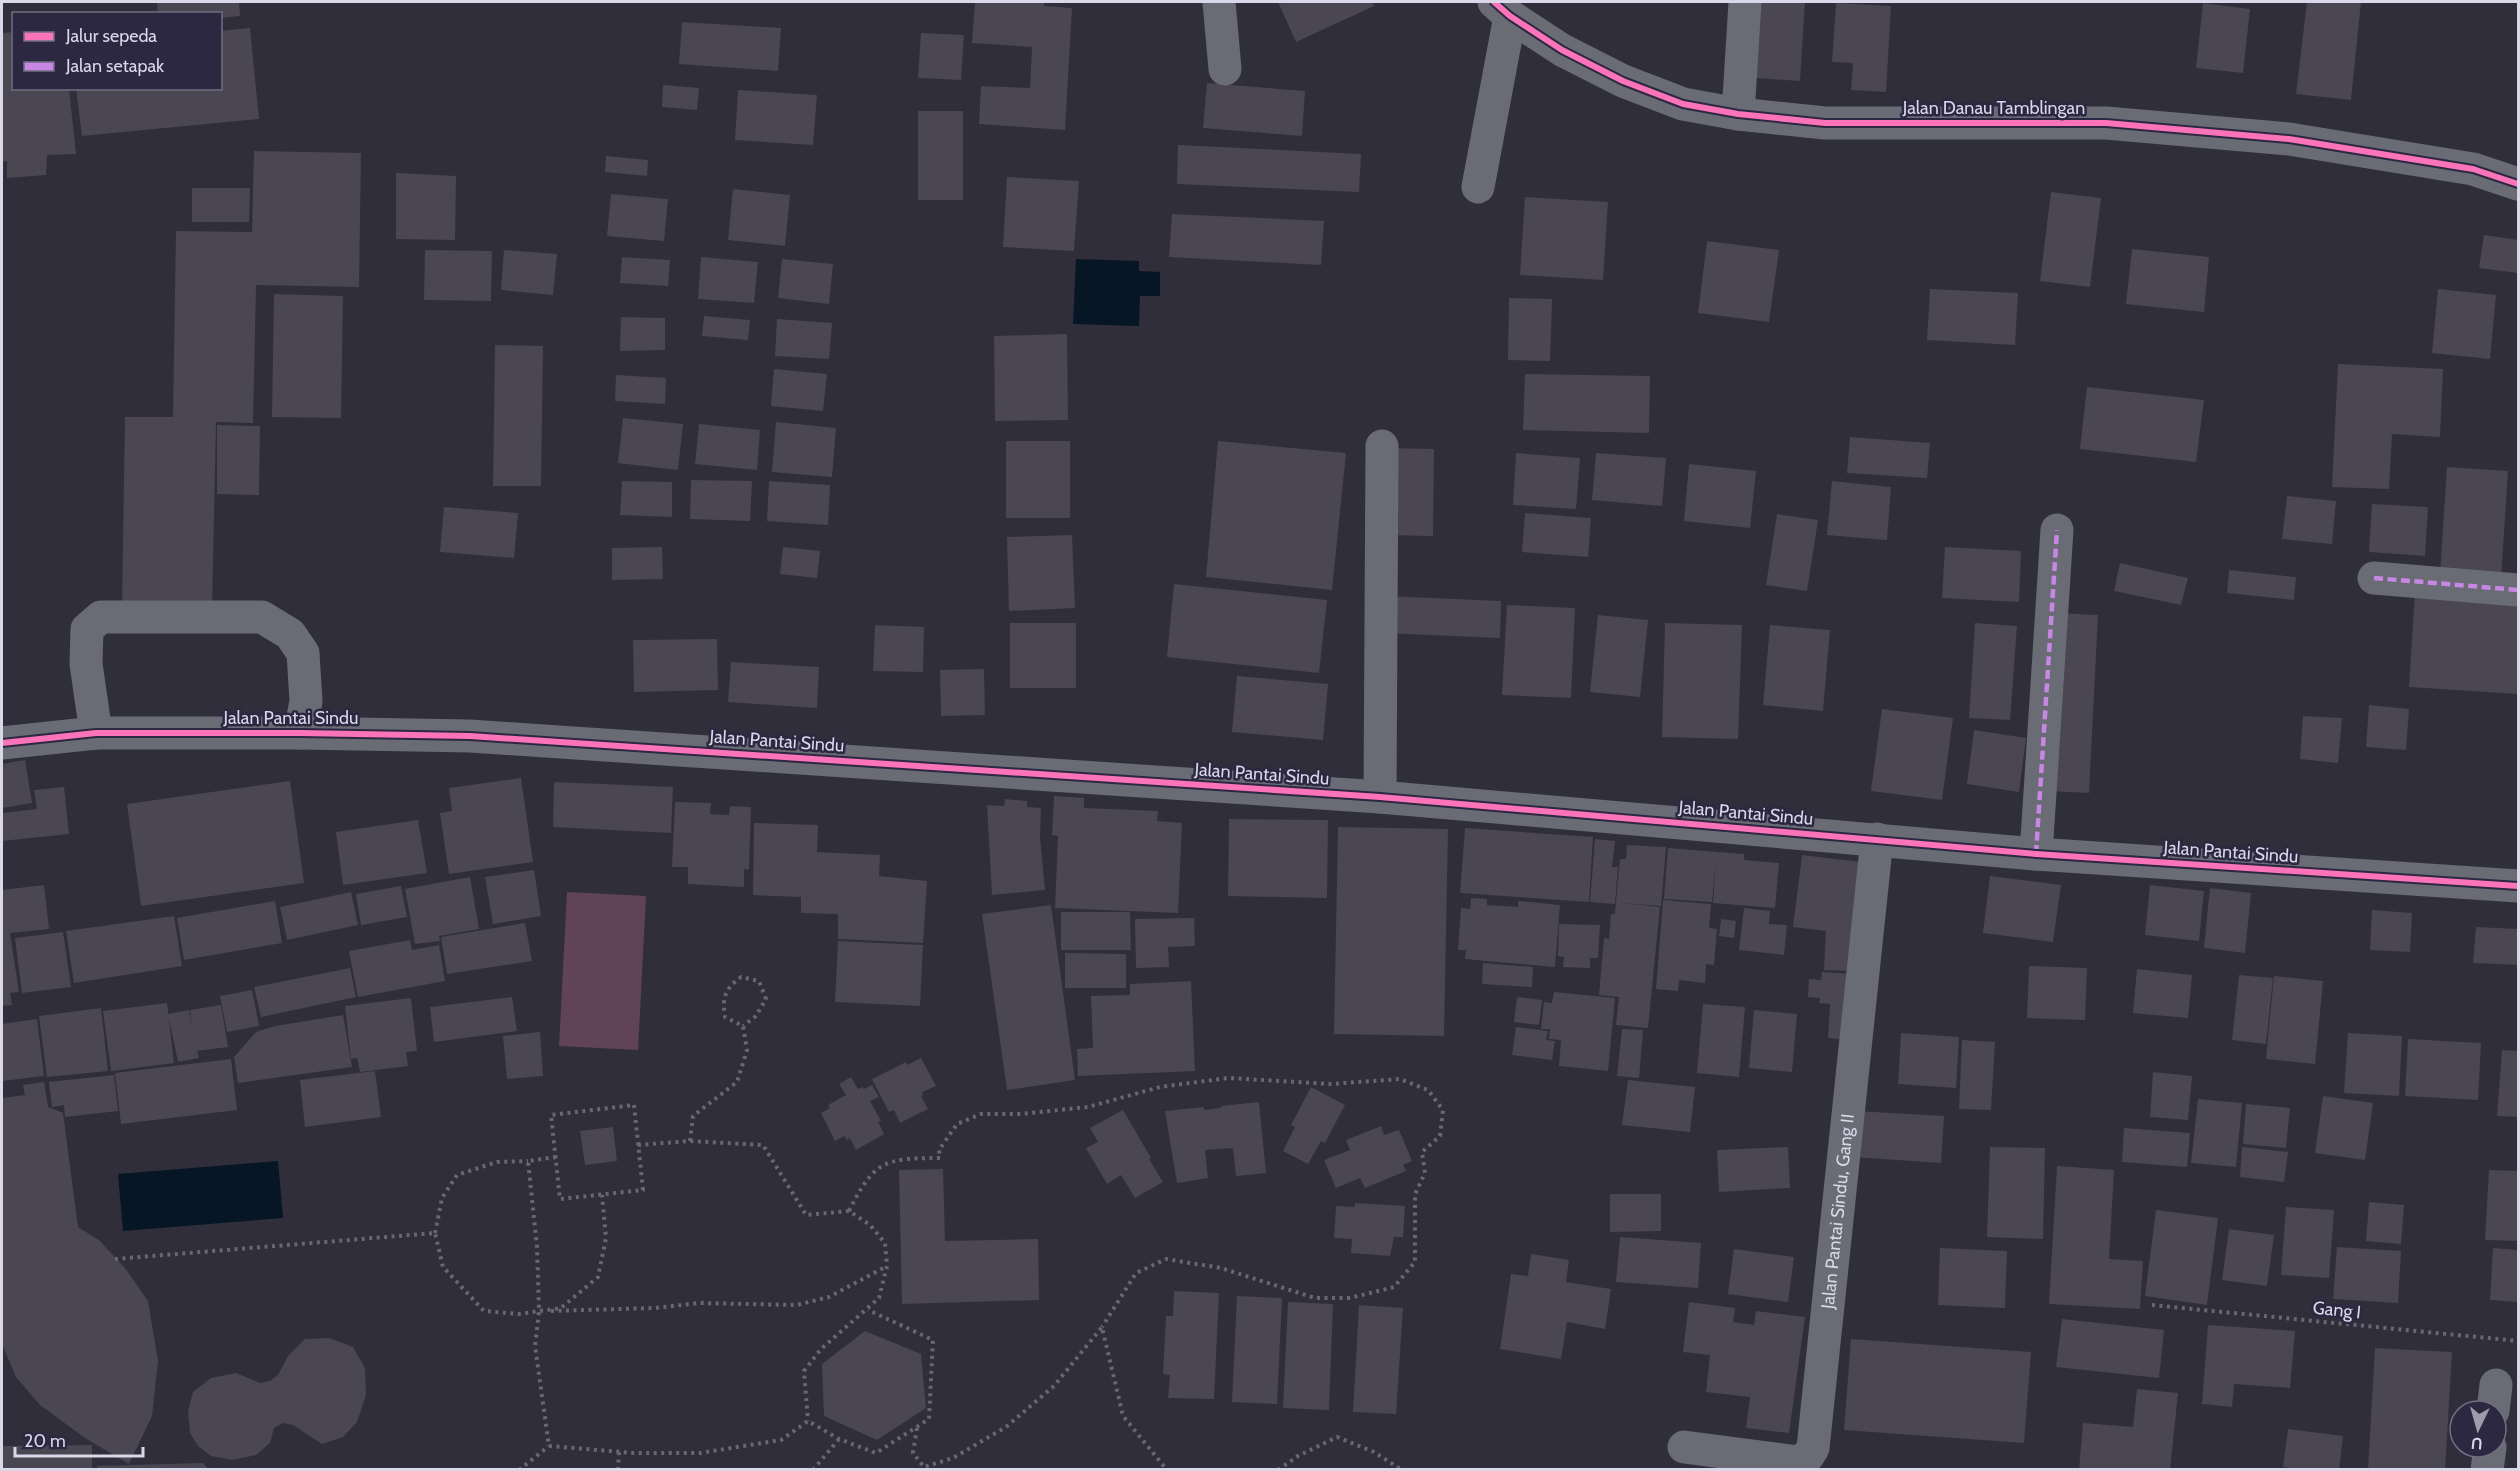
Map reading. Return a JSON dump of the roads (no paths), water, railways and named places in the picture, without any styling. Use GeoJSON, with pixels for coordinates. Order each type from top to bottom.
{"type":"FeatureCollection","features":[{"type":"Feature","properties":{"kind":"street"},"geometry":{"type":"LineString","coordinates":[[1219,2],[1225,69]]}},
{"type":"Feature","properties":{"kind":"street"},"geometry":{"type":"LineString","coordinates":[[1738,114],[1745,2]]}},
{"type":"Feature","properties":{"kind":"street"},"geometry":{"type":"LineString","coordinates":[[1478,187],[1502,9]]}},
{"type":"Feature","properties":{"kind":"street","name":"Jalan Danau Tamblingan"},"geometry":{"type":"LineString","coordinates":[[1502,9],[1562,50],[1623,81],[1683,105],[1738,114],[1825,123],[2106,123],[2266,137],[2473,169],[2518,183]]}},
{"type":"Feature","properties":{"kind":"street"},"geometry":{"type":"LineString","coordinates":[[1380,797],[1382,446]]}},
{"type":"Feature","properties":{"kind":"street"},"geometry":{"type":"LineString","coordinates":[[2036,854],[2057,530]]}},
{"type":"Feature","properties":{"kind":"street"},"geometry":{"type":"LineString","coordinates":[[2374,578],[2518,590]]}},
{"type":"Feature","properties":{"kind":"street"},"geometry":{"type":"LineString","coordinates":[[96,733],[86,664],[87,629],[101,617],[124,615],[262,617],[290,634],[303,654],[306,701],[300,733]]}},
{"type":"Feature","properties":{"kind":"street","name":"Jalan Pantai Sindu"},"geometry":{"type":"LineString","coordinates":[[2,743],[96,733],[470,736],[1380,797],[2036,854],[2518,886]]}},
{"type":"Feature","properties":{"kind":"street","name":"Jalan Pantai Sindu, Gang II"},"geometry":{"type":"LineString","coordinates":[[1684,1447],[1798,1462],[1808,1456],[1813,1448],[1877,839]]}},
{"type":"Feature","properties":{"kind":"water"},"geometry":{"type":"Polygon","coordinates":[[[1076,259],[1139,261],[1139,271],[1160,272],[1160,296],[1140,296],[1139,326],[1073,324],[1076,259]]]}},
{"type":"Feature","properties":{"kind":"water"},"geometry":{"type":"Polygon","coordinates":[[[278,1161],[283,1218],[123,1231],[118,1174],[278,1161]]]}}]}
